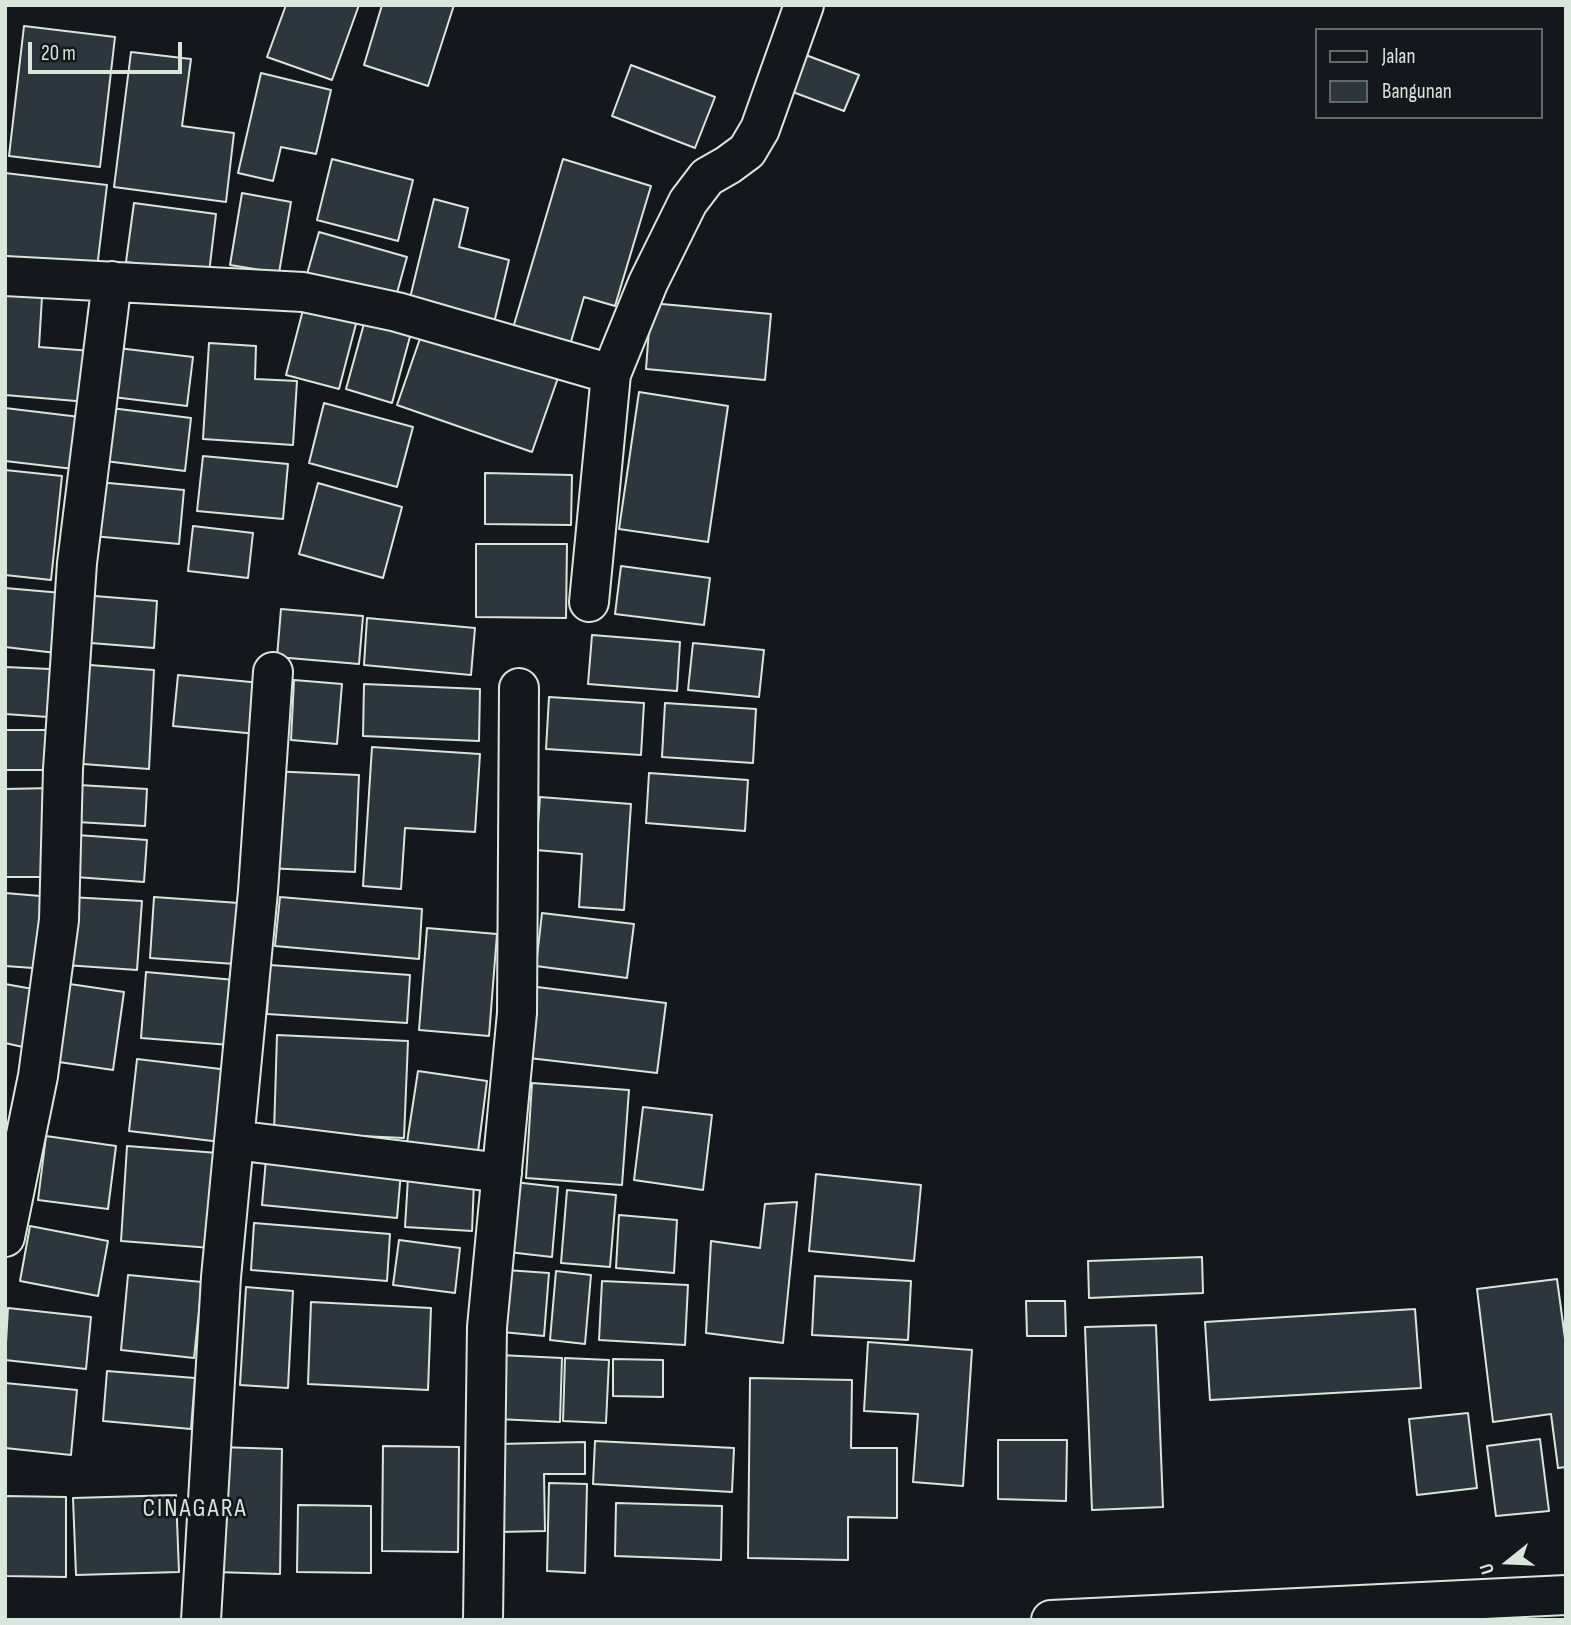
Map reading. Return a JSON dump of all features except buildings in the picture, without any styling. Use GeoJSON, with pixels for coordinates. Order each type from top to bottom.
{"type":"FeatureCollection","features":[{"type":"Feature","properties":{"kind":"street"},"geometry":{"type":"LineString","coordinates":[[589,602],[611,374],[648,283],[688,202],[707,177],[747,151],[760,129],[804,5]]}},
{"type":"Feature","properties":{"kind":"street"},"geometry":{"type":"LineString","coordinates":[[5,276],[303,292],[397,312],[611,374]]}},
{"type":"Feature","properties":{"kind":"street"},"geometry":{"type":"LineString","coordinates":[[5,1237],[38,1076],[60,920],[63,769],[77,564],[112,281]]}},
{"type":"Feature","properties":{"kind":"street"},"geometry":{"type":"LineString","coordinates":[[201,1620],[221,1277],[258,891],[273,672]]}},
{"type":"Feature","properties":{"kind":"street"},"geometry":{"type":"LineString","coordinates":[[483,1620],[488,1327],[517,1013],[519,688]]}},
{"type":"Feature","properties":{"kind":"street"},"geometry":{"type":"LineString","coordinates":[[234,1140],[502,1173]]}},
{"type":"Feature","properties":{"kind":"street"},"geometry":{"type":"LineString","coordinates":[[1051,1620],[1566,1595]]}},
{"type":"Feature","properties":{"kind":"district","name":"CINAGARA"},"geometry":{"type":"Point","coordinates":[195,1509]}}]}
